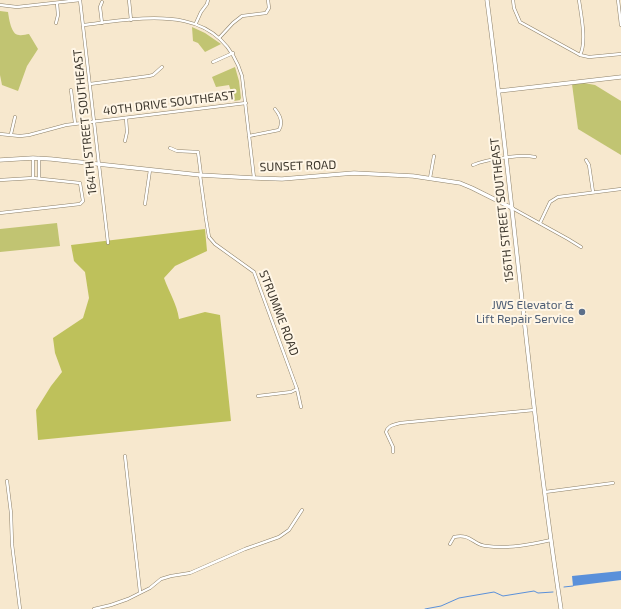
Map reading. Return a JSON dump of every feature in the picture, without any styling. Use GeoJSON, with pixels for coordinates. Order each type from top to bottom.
{"type":"FeatureCollection","features":[{"type":"Feature","properties":{"kind":"street"},"geometry":{"type":"LineString","coordinates":[[0,5],[17,7],[80,0]]}},
{"type":"Feature","properties":{"kind":"street","name":"164TH STREET SOUTHEAST"},"geometry":{"type":"LineString","coordinates":[[80,0],[108,242]]}},
{"type":"Feature","properties":{"kind":"street"},"geometry":{"type":"LineString","coordinates":[[128,0],[131,20]]}},
{"type":"Feature","properties":{"kind":"street"},"geometry":{"type":"LineString","coordinates":[[196,23],[208,0]]}},
{"type":"Feature","properties":{"kind":"street"},"geometry":{"type":"LineString","coordinates":[[220,37],[242,16],[266,12],[269,8],[268,0]]}},
{"type":"Feature","properties":{"kind":"street","name":"156TH STREET SOUTHEAST"},"geometry":{"type":"LineString","coordinates":[[487,0],[499,91],[534,410],[560,609]]}},
{"type":"Feature","properties":{"kind":"street"},"geometry":{"type":"LineString","coordinates":[[513,0],[514,8],[520,22],[580,55],[589,57],[621,54]]}},
{"type":"Feature","properties":{"kind":"street"},"geometry":{"type":"LineString","coordinates":[[579,0],[583,42],[583,50],[580,55]]}},
{"type":"Feature","properties":{"kind":"street"},"geometry":{"type":"LineString","coordinates":[[618,0],[621,24]]}},
{"type":"Feature","properties":{"kind":"street"},"geometry":{"type":"LineString","coordinates":[[102,2],[100,7],[102,23]]}},
{"type":"Feature","properties":{"kind":"street"},"geometry":{"type":"LineString","coordinates":[[56,23],[58,15],[57,3]]}},
{"type":"Feature","properties":{"kind":"street"},"geometry":{"type":"LineString","coordinates":[[83,25],[168,18],[196,23],[220,37],[233,53],[242,76],[254,178]]}},
{"type":"Feature","properties":{"kind":"street"},"geometry":{"type":"LineString","coordinates":[[213,62],[233,53]]}},
{"type":"Feature","properties":{"kind":"street"},"geometry":{"type":"LineString","coordinates":[[90,84],[149,76],[153,75],[162,68]]}},
{"type":"Feature","properties":{"kind":"street"},"geometry":{"type":"LineString","coordinates":[[499,91],[621,77]]}},
{"type":"Feature","properties":{"kind":"street"},"geometry":{"type":"LineString","coordinates":[[71,90],[75,124]]}},
{"type":"Feature","properties":{"kind":"street","name":"40TH DRIVE SOUTHEAST"},"geometry":{"type":"LineString","coordinates":[[0,134],[20,136],[29,135],[57,127],[75,124],[246,103]]}},
{"type":"Feature","properties":{"kind":"street"},"geometry":{"type":"LineString","coordinates":[[250,136],[279,130],[281,126],[280,114],[275,109]]}},
{"type":"Feature","properties":{"kind":"street"},"geometry":{"type":"LineString","coordinates":[[11,134],[15,118]]}},
{"type":"Feature","properties":{"kind":"street"},"geometry":{"type":"LineString","coordinates":[[125,141],[127,132],[126,118]]}},
{"type":"Feature","properties":{"kind":"street","name":"STRUMME ROAD"},"geometry":{"type":"LineString","coordinates":[[170,148],[177,151],[198,152],[206,219],[210,237],[215,244],[254,272],[298,389],[301,407]]}},
{"type":"Feature","properties":{"kind":"street"},"geometry":{"type":"LineString","coordinates":[[430,178],[434,156]]}},
{"type":"Feature","properties":{"kind":"street"},"geometry":{"type":"LineString","coordinates":[[473,164],[482,161],[506,158],[528,156],[535,158]]}},
{"type":"Feature","properties":{"kind":"street"},"geometry":{"type":"LineString","coordinates":[[33,158],[33,178]]}},
{"type":"Feature","properties":{"kind":"street"},"geometry":{"type":"LineString","coordinates":[[38,178],[39,158]]}},
{"type":"Feature","properties":{"kind":"street","name":"SUNSET ROAD"},"geometry":{"type":"LineString","coordinates":[[0,160],[39,158],[99,163],[201,175],[254,178],[282,179],[354,173],[430,178],[460,183],[472,188],[540,223],[581,247]]}},
{"type":"Feature","properties":{"kind":"street"},"geometry":{"type":"LineString","coordinates":[[586,160],[589,165],[593,192]]}},
{"type":"Feature","properties":{"kind":"street"},"geometry":{"type":"LineString","coordinates":[[145,204],[150,169]]}},
{"type":"Feature","properties":{"kind":"street"},"geometry":{"type":"LineString","coordinates":[[0,180],[38,178],[80,183],[83,201],[80,204],[0,212]]}},
{"type":"Feature","properties":{"kind":"street"},"geometry":{"type":"LineString","coordinates":[[540,223],[550,202],[558,197],[621,189]]}},
{"type":"Feature","properties":{"kind":"street"},"geometry":{"type":"LineString","coordinates":[[258,396],[291,392],[298,389]]}},
{"type":"Feature","properties":{"kind":"street"},"geometry":{"type":"LineString","coordinates":[[393,452],[393,447],[386,432],[391,426],[400,423],[534,410]]}},
{"type":"Feature","properties":{"kind":"street"},"geometry":{"type":"LineString","coordinates":[[125,456],[140,592]]}},
{"type":"Feature","properties":{"kind":"street"},"geometry":{"type":"LineString","coordinates":[[7,481],[11,512],[12,544],[20,609]]}},
{"type":"Feature","properties":{"kind":"street"},"geometry":{"type":"LineString","coordinates":[[545,492],[613,483]]}},
{"type":"Feature","properties":{"kind":"street"},"geometry":{"type":"LineString","coordinates":[[94,609],[128,599],[150,588],[161,579],[190,573],[240,551],[279,537],[289,530],[302,510]]}},
{"type":"Feature","properties":{"kind":"street"},"geometry":{"type":"LineString","coordinates":[[450,544],[456,536],[465,536],[484,546],[507,547],[528,545],[551,540]]}},
{"type":"Feature","properties":{"kind":"green space"},"geometry":{"type":"Polygon","coordinates":[[[0,11],[8,12],[12,29],[16,34],[29,34],[38,49],[27,66],[18,91],[2,85],[0,75],[0,11]]]}},
{"type":"Feature","properties":{"kind":"green space"},"geometry":{"type":"Polygon","coordinates":[[[192,27],[205,33],[221,44],[205,52],[198,43],[193,41],[192,27]]]}},
{"type":"Feature","properties":{"kind":"green space"},"geometry":{"type":"Polygon","coordinates":[[[235,67],[239,81],[241,98],[240,100],[234,101],[229,85],[216,87],[212,77],[235,67]]]}},
{"type":"Feature","properties":{"kind":"green space"},"geometry":{"type":"Polygon","coordinates":[[[584,83],[595,85],[621,101],[621,155],[578,129],[572,84],[584,83]]]}},
{"type":"Feature","properties":{"kind":"green space"},"geometry":{"type":"Polygon","coordinates":[[[57,223],[60,246],[0,252],[0,229],[57,223]]]}},
{"type":"Feature","properties":{"kind":"shaded area"},"geometry":{"type":"Polygon","coordinates":[[[205,229],[207,251],[175,266],[164,278],[175,303],[179,319],[205,312],[220,315],[231,421],[38,440],[36,410],[62,372],[55,353],[53,338],[83,318],[89,298],[85,272],[74,261],[71,245],[205,229]]]}},
{"type":"Feature","properties":{"kind":"water"},"geometry":{"type":"Polygon","coordinates":[[[621,571],[621,580],[573,586],[572,576],[621,571]]]}},
{"type":"Feature","properties":{"kind":"waterway"},"geometry":{"type":"LineString","coordinates":[[564,587],[573,586]]}},
{"type":"Feature","properties":{"kind":"waterway"},"geometry":{"type":"LineString","coordinates":[[425,609],[441,606],[459,598],[494,592],[503,596],[534,591],[538,593],[553,592]]}},
{"type":"Feature","properties":{"kind":"place","name":"JWS Elevator & Lift Repair Service"},"geometry":{"type":"Point","coordinates":[582,312]}}]}
